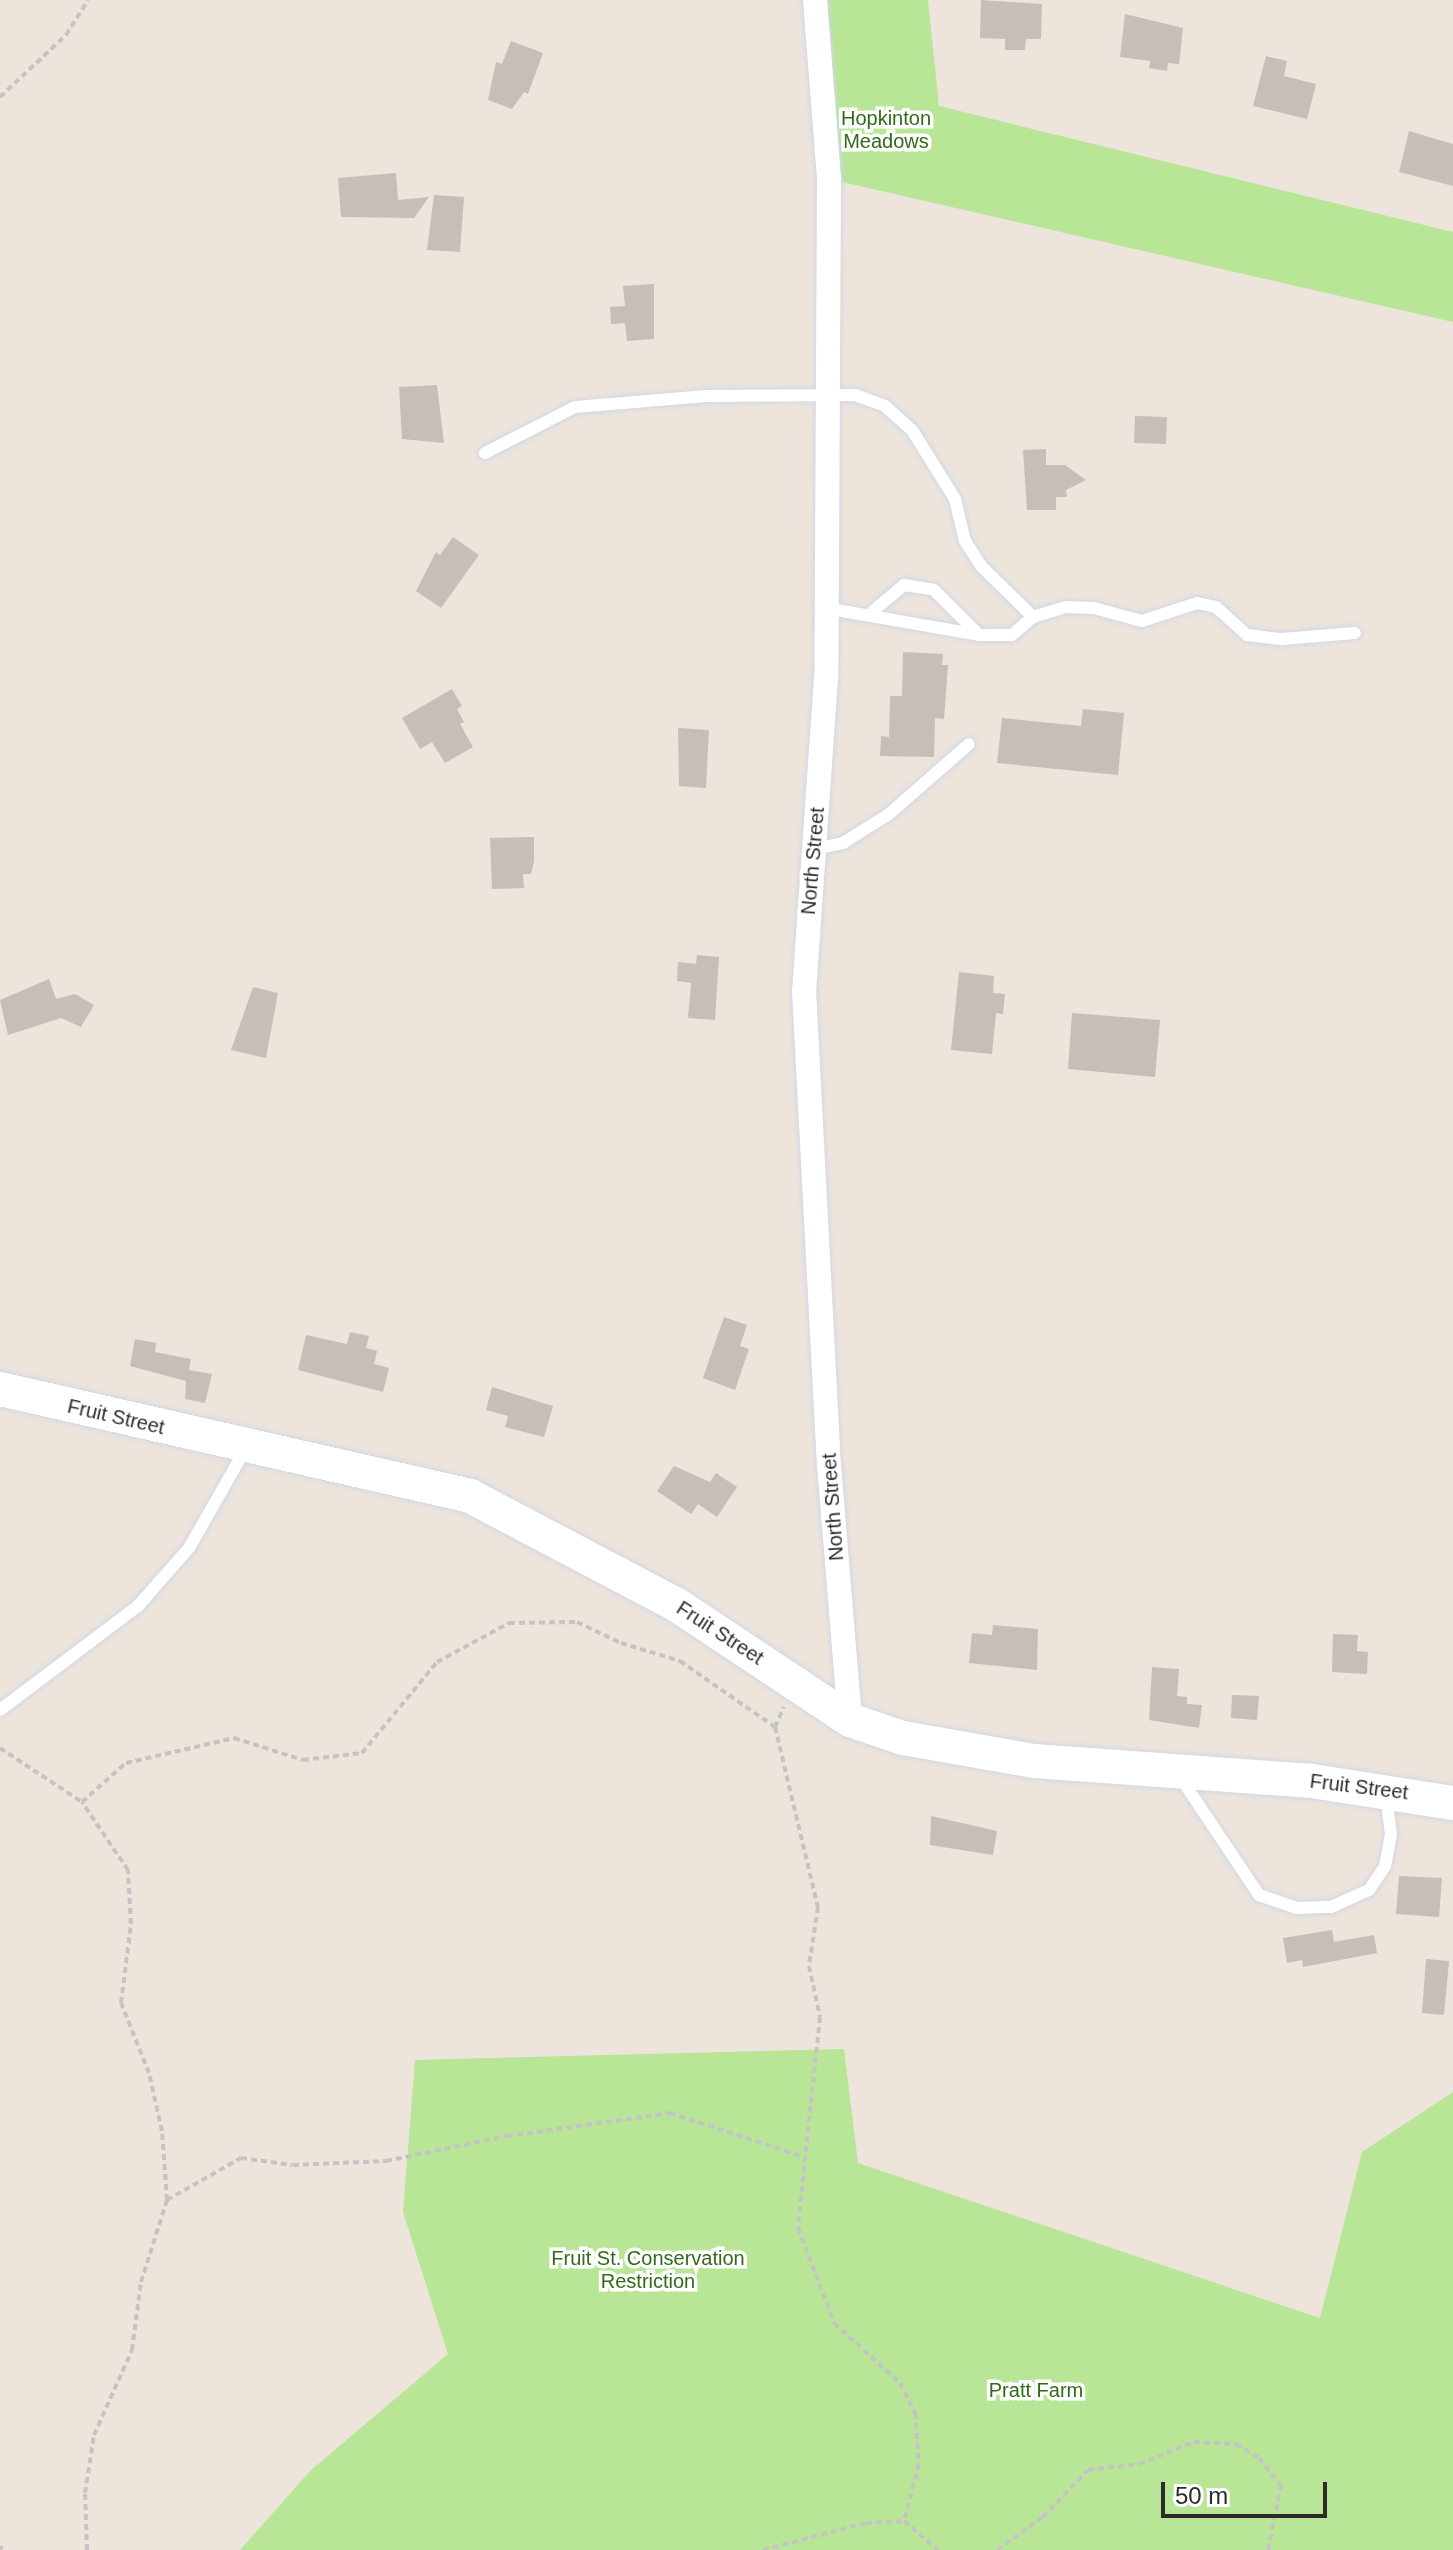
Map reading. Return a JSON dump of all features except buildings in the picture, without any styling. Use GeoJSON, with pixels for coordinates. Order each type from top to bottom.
{"type":"FeatureCollection","features":[{"type":"Feature","properties":{"kind":"street","name":"North Street"},"geometry":{"type":"LineString","coordinates":[[815,0],[829,179],[826,713],[805,1022],[829,1465],[850,1720]]}},
{"type":"Feature","properties":{"kind":"street","name":"Fruit Street"},"geometry":{"type":"LineString","coordinates":[[0,1389],[422,1484],[507,1512],[677,1605],[850,1720],[953,1750],[1118,1771],[1385,1790],[1453,1803]]}},
{"type":"Feature","properties":{"kind":"lane"},"geometry":{"type":"LineString","coordinates":[[485,453],[575,407],[707,396],[855,395],[885,406],[912,430],[955,499],[965,541],[981,566],[1033,617]]}},
{"type":"Feature","properties":{"kind":"lane"},"geometry":{"type":"LineString","coordinates":[[872,612],[904,585],[934,590],[979,635]]}},
{"type":"Feature","properties":{"kind":"lane"},"geometry":{"type":"LineString","coordinates":[[825,608],[872,612],[979,635],[1012,635],[1033,617],[1066,607],[1094,608],[1142,621],[1197,603],[1216,607],[1247,635],[1282,639],[1355,633]]}},
{"type":"Feature","properties":{"kind":"lane"},"geometry":{"type":"LineString","coordinates":[[815,849],[843,843],[889,814],[969,744]]}},
{"type":"Feature","properties":{"kind":"lane"},"geometry":{"type":"LineString","coordinates":[[0,1710],[138,1606],[189,1548],[247,1446]]}},
{"type":"Feature","properties":{"kind":"lane"},"geometry":{"type":"LineString","coordinates":[[1177,1773],[1259,1895],[1297,1908],[1331,1907],[1369,1890],[1385,1866],[1391,1835],[1385,1790]]}},
{"type":"Feature","properties":{"kind":"path"},"geometry":{"type":"LineString","coordinates":[[0,97],[66,35],[88,0]]}},
{"type":"Feature","properties":{"kind":"path"},"geometry":{"type":"LineString","coordinates":[[82,1802],[126,1763],[234,1738],[303,1760],[362,1753],[437,1662],[509,1623],[577,1622],[621,1643],[680,1661],[775,1727],[794,1795],[818,1907],[809,1966],[820,2017],[802,2157],[798,2228],[834,2323],[900,2383],[915,2413],[919,2464],[904,2521]]}},
{"type":"Feature","properties":{"kind":"path"},"geometry":{"type":"LineString","coordinates":[[0,1748],[82,1802],[128,1870],[131,1924],[121,2003],[152,2087],[162,2131],[167,2200],[141,2282],[132,2350],[94,2435],[85,2493],[87,2550]]}},
{"type":"Feature","properties":{"kind":"path"},"geometry":{"type":"LineString","coordinates":[[167,2200],[241,2158],[293,2165],[386,2161],[507,2136],[670,2113],[802,2157]]}},
{"type":"Feature","properties":{"kind":"path"},"geometry":{"type":"LineString","coordinates":[[997,2550],[1043,2517],[1088,2470],[1139,2464],[1194,2442],[1236,2444],[1259,2458],[1281,2485],[1268,2550]]}},
{"type":"Feature","properties":{"kind":"path"},"geometry":{"type":"LineString","coordinates":[[763,2550],[866,2523],[904,2521],[938,2550]]}},
{"type":"Feature","properties":{"kind":"green space","name":"Hopkinton Meadows"},"geometry":{"type":"Polygon","coordinates":[[[825,0],[928,0],[939,106],[1453,232],[1453,322],[829,179],[825,0]]]}},
{"type":"Feature","properties":{"kind":"green space"},"geometry":{"type":"Polygon","coordinates":[[[844,2049],[858,2163],[1320,2318],[1362,2152],[1453,2092],[1453,2550],[240,2550],[310,2471],[448,2354],[403,2212],[415,2060],[844,2049]]]}},
{"type":"Feature","properties":{"kind":"park label","name":"Fruit St. Conservation Restriction"},"geometry":{"type":"Point","coordinates":[648,2270]}},
{"type":"Feature","properties":{"kind":"park label","name":"Pratt Farm"},"geometry":{"type":"Point","coordinates":[1036,2390]}}]}
